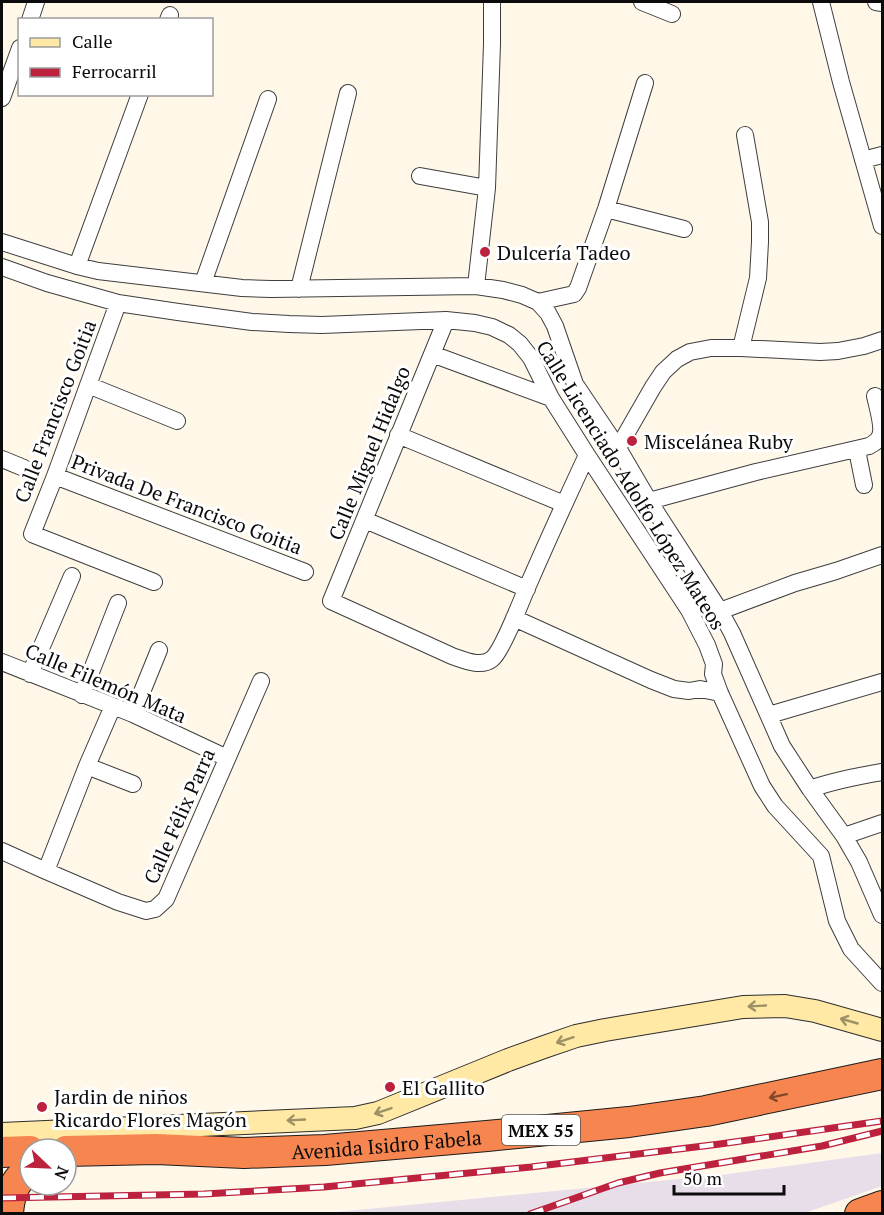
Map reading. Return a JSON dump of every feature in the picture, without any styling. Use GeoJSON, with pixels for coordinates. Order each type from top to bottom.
{"type":"FeatureCollection","features":[{"type":"Feature","properties":{"kind":"highway"},"geometry":{"type":"LineString","coordinates":[[835,1083],[882,1062]]}},
{"type":"Feature","properties":{"kind":"highway","name":"Avenida Isidro Fabela"},"geometry":{"type":"LineString","coordinates":[[78,1151],[156,1149],[244,1153],[325,1150],[487,1136],[629,1122],[706,1110],[882,1074]]}},
{"type":"Feature","properties":{"kind":"highway"},"geometry":{"type":"LineString","coordinates":[[2,1152],[18,1151]]}},
{"type":"Feature","properties":{"kind":"highway"},"geometry":{"type":"LineString","coordinates":[[78,1165],[197,1159],[244,1153]]}},
{"type":"Feature","properties":{"kind":"highway"},"geometry":{"type":"LineString","coordinates":[[2,1171],[18,1170]]}},
{"type":"Feature","properties":{"kind":"highway"},"geometry":{"type":"LineString","coordinates":[[8,1214],[10,1198],[18,1181]]}},
{"type":"Feature","properties":{"kind":"highway"},"geometry":{"type":"LineString","coordinates":[[861,1214],[882,1206]]}},
{"type":"Feature","properties":{"kind":"main road"},"geometry":{"type":"LineString","coordinates":[[2,1134],[355,1118],[378,1113],[508,1060],[576,1036],[743,1007],[785,1006],[815,1011],[882,1030]]}},
{"type":"Feature","properties":{"kind":"street"},"geometry":{"type":"LineString","coordinates":[[31,18],[36,2]]}},
{"type":"Feature","properties":{"kind":"street"},"geometry":{"type":"LineString","coordinates":[[476,286],[487,188],[492,2]]}},
{"type":"Feature","properties":{"kind":"street"},"geometry":{"type":"LineString","coordinates":[[642,2],[672,14]]}},
{"type":"Feature","properties":{"kind":"street"},"geometry":{"type":"LineString","coordinates":[[821,2],[882,226]]}},
{"type":"Feature","properties":{"kind":"street"},"geometry":{"type":"LineString","coordinates":[[876,2],[882,3]]}},
{"type":"Feature","properties":{"kind":"street"},"geometry":{"type":"LineString","coordinates":[[2,98],[18,54]]}},
{"type":"Feature","properties":{"kind":"street"},"geometry":{"type":"LineString","coordinates":[[2,242],[98,271],[242,288],[476,286],[503,290],[538,302],[574,294],[582,280],[606,209],[645,83]]}},
{"type":"Feature","properties":{"kind":"street"},"geometry":{"type":"LineString","coordinates":[[298,289],[348,93]]}},
{"type":"Feature","properties":{"kind":"street"},"geometry":{"type":"LineString","coordinates":[[77,266],[139,96]]}},
{"type":"Feature","properties":{"kind":"street"},"geometry":{"type":"LineString","coordinates":[[203,283],[268,99]]}},
{"type":"Feature","properties":{"kind":"street"},"geometry":{"type":"LineString","coordinates":[[741,348],[758,278],[760,242],[760,222],[745,135]]}},
{"type":"Feature","properties":{"kind":"street"},"geometry":{"type":"LineString","coordinates":[[863,160],[882,155]]}},
{"type":"Feature","properties":{"kind":"street"},"geometry":{"type":"LineString","coordinates":[[420,176],[487,188]]}},
{"type":"Feature","properties":{"kind":"street"},"geometry":{"type":"LineString","coordinates":[[606,209],[684,229]]}},
{"type":"Feature","properties":{"kind":"street","name":"Calle Licenciado Adolfo López Mateos"},"geometry":{"type":"LineString","coordinates":[[2,267],[47,283],[118,303],[242,321],[322,325],[446,320],[492,327],[509,335],[531,358],[551,398],[689,610],[707,645],[720,693],[762,786],[775,806],[821,856],[837,921],[851,949],[882,983]]}},
{"type":"Feature","properties":{"kind":"street","name":"Calle Licenciado Adolfo López Mateos"},"geometry":{"type":"LineString","coordinates":[[538,302],[548,313],[555,326],[575,384],[720,610],[782,746],[860,862],[882,915]]}},
{"type":"Feature","properties":{"kind":"street","name":"Calle Francisco Goitia"},"geometry":{"type":"LineString","coordinates":[[118,303],[32,534],[154,582]]}},
{"type":"Feature","properties":{"kind":"street","name":"Calle Miguel Hidalgo"},"geometry":{"type":"LineString","coordinates":[[446,320],[332,601],[453,656],[480,664],[491,661],[497,653],[514,618]]}},
{"type":"Feature","properties":{"kind":"street"},"geometry":{"type":"LineString","coordinates":[[618,448],[663,372],[677,359],[690,352],[711,348],[838,351],[882,340]]}},
{"type":"Feature","properties":{"kind":"street"},"geometry":{"type":"LineString","coordinates":[[432,354],[551,398]]}},
{"type":"Feature","properties":{"kind":"street"},"geometry":{"type":"LineString","coordinates":[[88,386],[177,421]]}},
{"type":"Feature","properties":{"kind":"street"},"geometry":{"type":"LineString","coordinates":[[649,501],[756,472],[869,446],[880,435],[881,427],[875,396]]}},
{"type":"Feature","properties":{"kind":"street"},"geometry":{"type":"LineString","coordinates":[[398,435],[564,504]]}},
{"type":"Feature","properties":{"kind":"street"},"geometry":{"type":"LineString","coordinates":[[857,450],[864,485]]}},
{"type":"Feature","properties":{"kind":"street"},"geometry":{"type":"LineString","coordinates":[[587,455],[514,618],[641,676],[675,689],[689,691],[700,689],[720,693]]}},
{"type":"Feature","properties":{"kind":"street"},"geometry":{"type":"LineString","coordinates":[[2,459],[24,468]]}},
{"type":"Feature","properties":{"kind":"street","name":"Privada De Francisco Goitia"},"geometry":{"type":"LineString","coordinates":[[55,476],[305,572]]}},
{"type":"Feature","properties":{"kind":"street"},"geometry":{"type":"LineString","coordinates":[[365,520],[526,589]]}},
{"type":"Feature","properties":{"kind":"street"},"geometry":{"type":"LineString","coordinates":[[720,610],[882,555]]}},
{"type":"Feature","properties":{"kind":"street"},"geometry":{"type":"LineString","coordinates":[[30,674],[72,576]]}},
{"type":"Feature","properties":{"kind":"street"},"geometry":{"type":"LineString","coordinates":[[82,695],[118,603]]}},
{"type":"Feature","properties":{"kind":"street"},"geometry":{"type":"LineString","coordinates":[[133,714],[159,650]]}},
{"type":"Feature","properties":{"kind":"street","name":"Calle Filemón Mata"},"geometry":{"type":"LineString","coordinates":[[2,662],[133,714],[227,758]]}},
{"type":"Feature","properties":{"kind":"street","name":"Calle Félix Parra"},"geometry":{"type":"LineString","coordinates":[[2,851],[135,908],[146,911],[155,909],[166,898],[261,681]]}},
{"type":"Feature","properties":{"kind":"street"},"geometry":{"type":"LineString","coordinates":[[769,715],[882,682]]}},
{"type":"Feature","properties":{"kind":"street"},"geometry":{"type":"LineString","coordinates":[[46,871],[113,706]]}},
{"type":"Feature","properties":{"kind":"street"},"geometry":{"type":"LineString","coordinates":[[87,766],[132,784]]}},
{"type":"Feature","properties":{"kind":"street"},"geometry":{"type":"LineString","coordinates":[[810,789],[825,783],[882,772]]}},
{"type":"Feature","properties":{"kind":"street"},"geometry":{"type":"LineString","coordinates":[[844,836],[882,824]]}},
{"type":"Feature","properties":{"kind":"shaded area"},"geometry":{"type":"Polygon","coordinates":[[[882,1153],[882,1186],[805,1213],[326,1213],[721,1175],[882,1153]]]}},
{"type":"Feature","properties":{"kind":"railway"},"geometry":{"type":"LineString","coordinates":[[2,1198],[204,1194],[324,1187],[531,1167],[882,1121]]}},
{"type":"Feature","properties":{"kind":"railway"},"geometry":{"type":"LineString","coordinates":[[530,1214],[618,1183],[660,1173],[822,1146],[882,1131]]}},
{"type":"Feature","properties":{"kind":"place","name":"Dulcería Tadeo"},"geometry":{"type":"Point","coordinates":[485,252]}},
{"type":"Feature","properties":{"kind":"place","name":"Miscelánea Ruby"},"geometry":{"type":"Point","coordinates":[632,441]}},
{"type":"Feature","properties":{"kind":"place","name":"El Gallito"},"geometry":{"type":"Point","coordinates":[390,1087]}},
{"type":"Feature","properties":{"kind":"place","name":"Jardin de niños Ricardo Flores Magón"},"geometry":{"type":"Point","coordinates":[42,1107]}}]}
